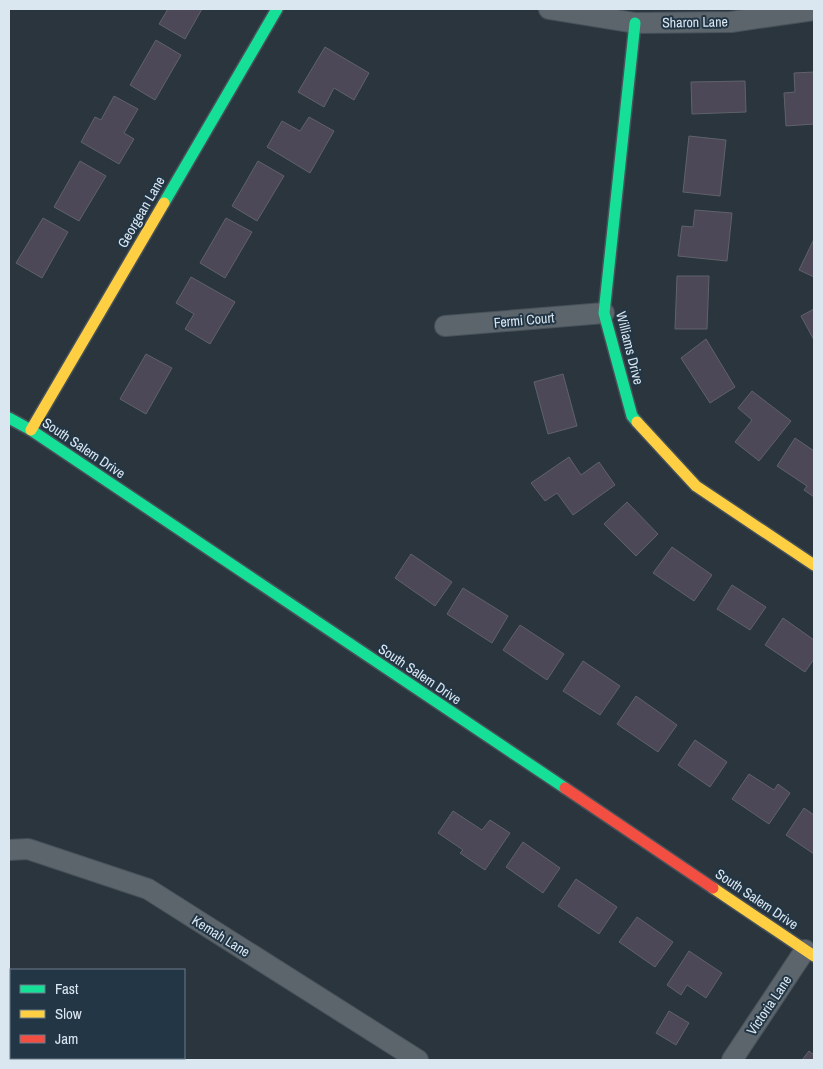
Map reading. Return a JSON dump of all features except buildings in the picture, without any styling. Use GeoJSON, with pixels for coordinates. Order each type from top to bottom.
{"type":"FeatureCollection","features":[{"type":"Feature","properties":{"kind":"street","name":"Georgean Lane"},"geometry":{"type":"LineString","coordinates":[[32,430],[277,9]]}},
{"type":"Feature","properties":{"kind":"street","name":"Sharon Lane"},"geometry":{"type":"LineString","coordinates":[[549,9],[636,22],[731,22],[814,10]]}},
{"type":"Feature","properties":{"kind":"street","name":"Williams Drive"},"geometry":{"type":"LineString","coordinates":[[636,22],[604,313],[632,416],[696,486],[814,564]]}},
{"type":"Feature","properties":{"kind":"street","name":"Fermi Court"},"geometry":{"type":"LineString","coordinates":[[445,326],[604,313]]}},
{"type":"Feature","properties":{"kind":"street","name":"South Salem Drive"},"geometry":{"type":"LineString","coordinates":[[9,418],[32,430],[810,953]]}},
{"type":"Feature","properties":{"kind":"street","name":"Kemah Lane"},"geometry":{"type":"LineString","coordinates":[[9,850],[28,849],[148,889],[418,1060]]}},
{"type":"Feature","properties":{"kind":"street","name":"Victoria Lane"},"geometry":{"type":"LineString","coordinates":[[732,1060],[810,953]]}},
{"type":"Feature","properties":{"kind":"traffic: fast"},"geometry":{"type":"LineString","coordinates":[[164,203],[277,9]]}},
{"type":"Feature","properties":{"kind":"traffic: fast"},"geometry":{"type":"LineString","coordinates":[[635,23],[604,313],[632,416],[637,422]]}},
{"type":"Feature","properties":{"kind":"traffic: fast"},"geometry":{"type":"LineString","coordinates":[[9,418],[31,430],[565,788]]}},
{"type":"Feature","properties":{"kind":"traffic: slow"},"geometry":{"type":"LineString","coordinates":[[31,430],[164,203]]}},
{"type":"Feature","properties":{"kind":"traffic: slow"},"geometry":{"type":"LineString","coordinates":[[637,422],[696,486],[814,565]]}},
{"type":"Feature","properties":{"kind":"traffic: slow"},"geometry":{"type":"LineString","coordinates":[[713,888],[814,956]]}},
{"type":"Feature","properties":{"kind":"traffic: jam"},"geometry":{"type":"LineString","coordinates":[[565,788],[713,888]]}}]}
